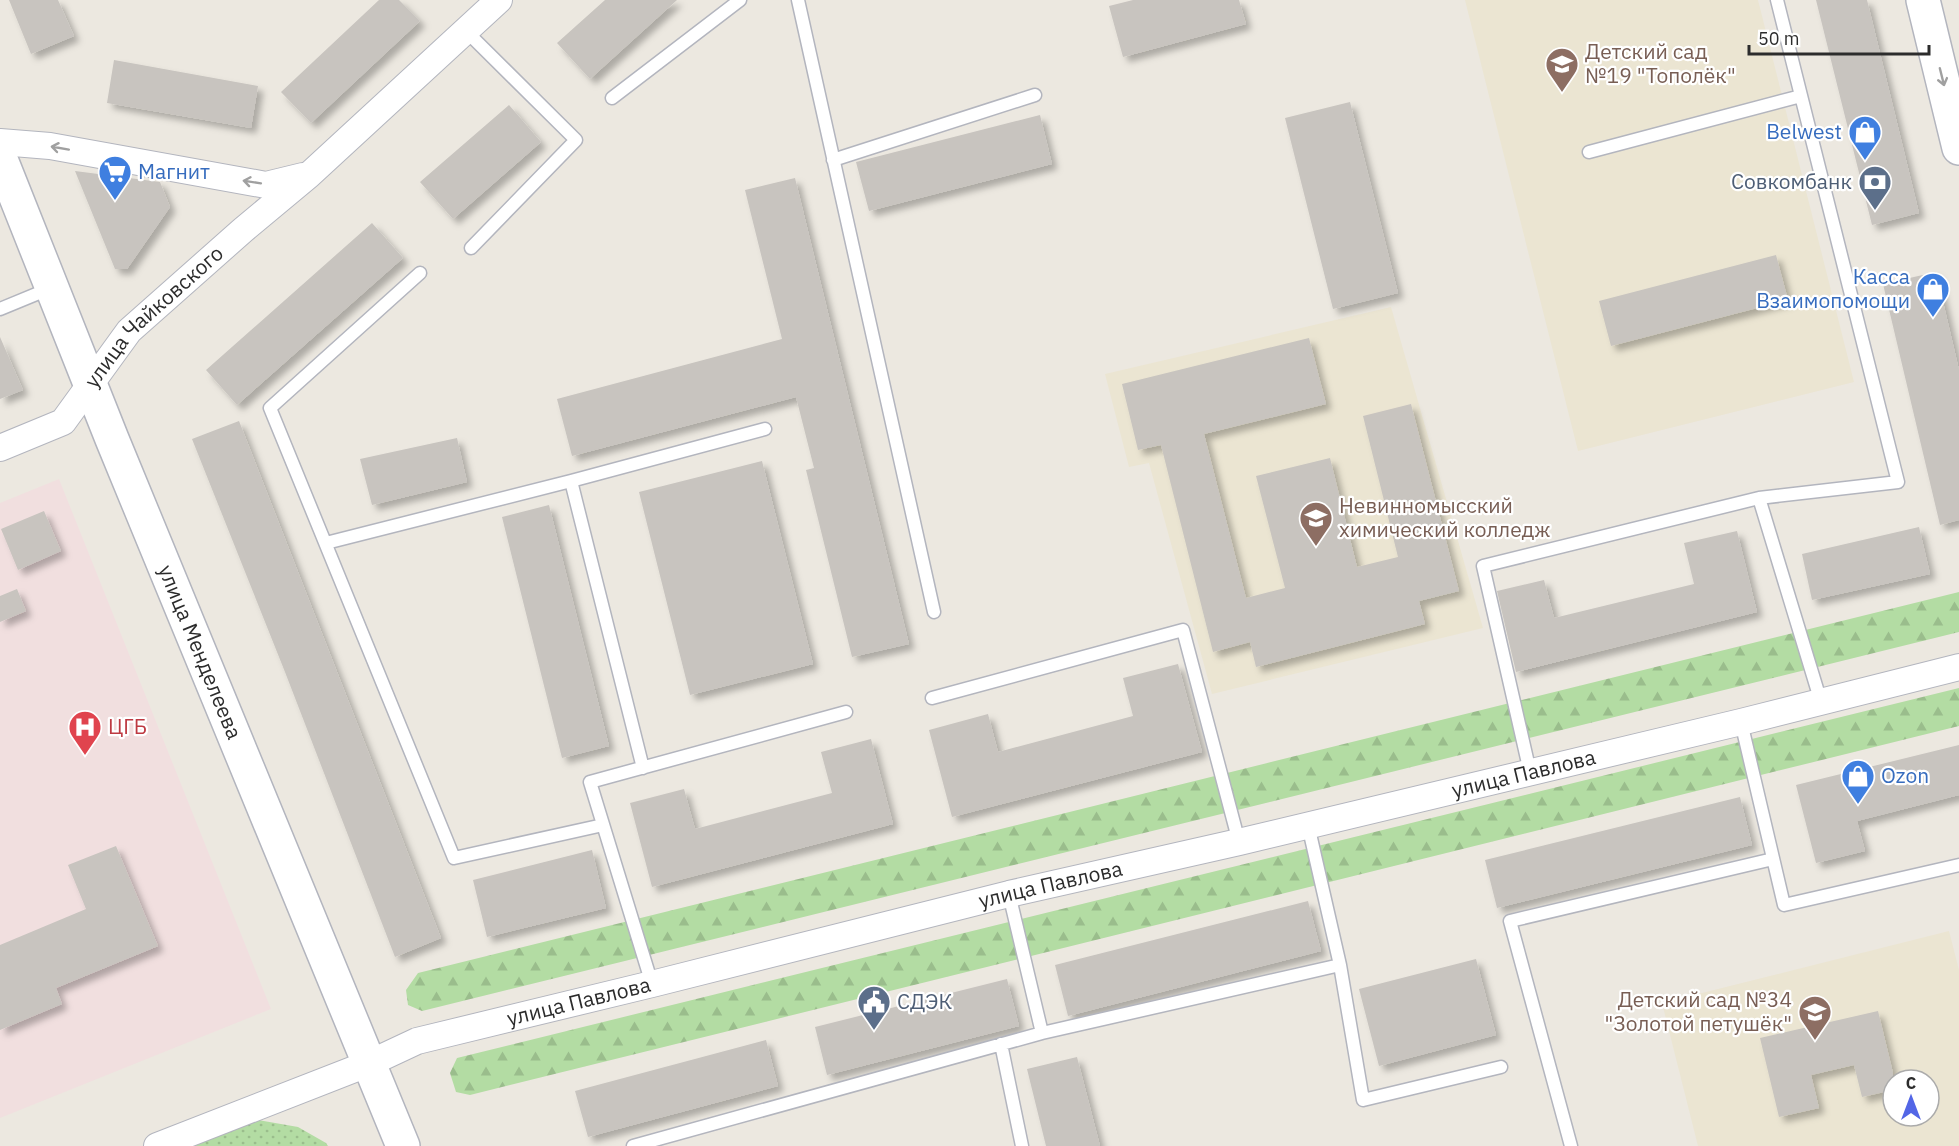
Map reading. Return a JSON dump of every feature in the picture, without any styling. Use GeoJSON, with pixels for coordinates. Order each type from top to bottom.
{"type":"FeatureCollection","features":[{"type":"Feature","properties":{"kind":"main road"},"geometry":{"type":"LineString","coordinates":[[1923,0],[1959,148]]}},
{"type":"Feature","properties":{"kind":"main road","name":"улица Менделеева"},"geometry":{"type":"LineString","coordinates":[[0,158],[403,1146]]}},
{"type":"Feature","properties":{"kind":"street","name":"улица Чайковского"},"geometry":{"type":"LineString","coordinates":[[0,448],[63,422],[129,331],[309,175],[499,0]]}},
{"type":"Feature","properties":{"kind":"street","name":"улица Чайковского"},"geometry":{"type":"LineString","coordinates":[[0,142],[50,146],[266,185],[309,175]]}},
{"type":"Feature","properties":{"kind":"street","name":"улица Павлова"},"geometry":{"type":"LineString","coordinates":[[157,1146],[370,1063],[417,1041],[1010,894],[1239,842],[1741,722],[1959,667]]}},
{"type":"Feature","properties":{"kind":"lane"},"geometry":{"type":"LineString","coordinates":[[612,98],[740,0]]}},
{"type":"Feature","properties":{"kind":"lane"},"geometry":{"type":"LineString","coordinates":[[798,0],[934,612]]}},
{"type":"Feature","properties":{"kind":"lane"},"geometry":{"type":"LineString","coordinates":[[1530,772],[1483,566],[1759,498],[1898,482],[1777,0]]}},
{"type":"Feature","properties":{"kind":"lane"},"geometry":{"type":"LineString","coordinates":[[465,30],[576,140],[471,248]]}},
{"type":"Feature","properties":{"kind":"lane"},"geometry":{"type":"LineString","coordinates":[[833,160],[1035,95]]}},
{"type":"Feature","properties":{"kind":"lane"},"geometry":{"type":"LineString","coordinates":[[1589,152],[1801,96]]}},
{"type":"Feature","properties":{"kind":"lane"},"geometry":{"type":"LineString","coordinates":[[420,273],[270,408],[454,858],[603,825]]}},
{"type":"Feature","properties":{"kind":"lane"},"geometry":{"type":"LineString","coordinates":[[0,309],[52,287]]}},
{"type":"Feature","properties":{"kind":"lane"},"geometry":{"type":"LineString","coordinates":[[326,543],[765,429]]}},
{"type":"Feature","properties":{"kind":"lane"},"geometry":{"type":"LineString","coordinates":[[571,480],[643,768]]}},
{"type":"Feature","properties":{"kind":"lane"},"geometry":{"type":"LineString","coordinates":[[1759,498],[1821,702]]}},
{"type":"Feature","properties":{"kind":"lane"},"geometry":{"type":"LineString","coordinates":[[932,698],[1183,630],[1239,842]]}},
{"type":"Feature","properties":{"kind":"lane"},"geometry":{"type":"LineString","coordinates":[[652,984],[590,782],[846,712]]}},
{"type":"Feature","properties":{"kind":"lane"},"geometry":{"type":"LineString","coordinates":[[1741,722],[1784,906],[1959,866]]}},
{"type":"Feature","properties":{"kind":"lane"},"geometry":{"type":"LineString","coordinates":[[1308,825],[1340,965],[1363,1100],[1501,1067]]}},
{"type":"Feature","properties":{"kind":"lane"},"geometry":{"type":"LineString","coordinates":[[1571,1146],[1510,921],[1773,859]]}},
{"type":"Feature","properties":{"kind":"lane"},"geometry":{"type":"LineString","coordinates":[[1010,894],[1042,1033]]}},
{"type":"Feature","properties":{"kind":"lane"},"geometry":{"type":"LineString","coordinates":[[633,1146],[1042,1033],[1340,965]]}},
{"type":"Feature","properties":{"kind":"lane"},"geometry":{"type":"LineString","coordinates":[[1002,1044],[1022,1146]]}},
{"type":"Feature","properties":{"kind":"shaded area"},"geometry":{"type":"Polygon","coordinates":[[[1465,0],[1758,0],[1854,382],[1578,451],[1465,0]]]}},
{"type":"Feature","properties":{"kind":"shaded area","name":"Невинномысский химический колледж"},"geometry":{"type":"Polygon","coordinates":[[[1391,307],[1483,628],[1212,694],[1149,463],[1129,467],[1105,374],[1391,307]]]}},
{"type":"Feature","properties":{"kind":"shaded area","name":"ЦГБ"},"geometry":{"type":"Polygon","coordinates":[[[59,479],[271,1009],[0,1118],[0,503],[59,479]]]}},
{"type":"Feature","properties":{"kind":"shaded area","name":"Детский сад №34 \"Золотой петушёк\""},"geometry":{"type":"Polygon","coordinates":[[[1949,931],[1959,970],[1959,1146],[1698,1146],[1662,1003],[1949,931]]]}},
{"type":"Feature","properties":{"kind":"green space"},"geometry":{"type":"Polygon","coordinates":[[[1959,592],[1959,632],[422,1011],[408,1005],[406,990],[418,973],[1959,592]]]}},
{"type":"Feature","properties":{"kind":"green space"},"geometry":{"type":"Polygon","coordinates":[[[1959,688],[1959,726],[470,1095],[456,1092],[450,1073],[457,1058],[1959,688]]]}},
{"type":"Feature","properties":{"kind":"green space"},"geometry":{"type":"Polygon","coordinates":[[[258,1120],[298,1127],[328,1146],[194,1146],[258,1120]]]}},
{"type":"Feature","properties":{"kind":"building"},"geometry":{"type":"Polygon","coordinates":[[[9,0],[58,0],[74,36],[31,54],[9,0]]]}},
{"type":"Feature","properties":{"kind":"building"},"geometry":{"type":"Polygon","coordinates":[[[379,0],[399,0],[420,21],[311,123],[281,92],[379,0]]]}},
{"type":"Feature","properties":{"kind":"building"},"geometry":{"type":"Polygon","coordinates":[[[605,0],[677,0],[590,79],[557,43],[605,0]]]}},
{"type":"Feature","properties":{"kind":"building"},"geometry":{"type":"Polygon","coordinates":[[[1133,0],[1239,0],[1246,24],[1123,57],[1109,6],[1133,0]]]}},
{"type":"Feature","properties":{"kind":"building"},"geometry":{"type":"Polygon","coordinates":[[[1816,0],[1867,0],[1919,213],[1872,225],[1816,0]]]}},
{"type":"Feature","properties":{"kind":"building"},"geometry":{"type":"Polygon","coordinates":[[[114,60],[258,86],[251,128],[107,103],[114,60]]]}},
{"type":"Feature","properties":{"kind":"building"},"geometry":{"type":"Polygon","coordinates":[[[1350,102],[1398,293],[1333,309],[1285,118],[1350,102]]]}},
{"type":"Feature","properties":{"kind":"building"},"geometry":{"type":"Polygon","coordinates":[[[509,105],[541,142],[453,219],[420,182],[509,105]]]}},
{"type":"Feature","properties":{"kind":"building"},"geometry":{"type":"Polygon","coordinates":[[[1040,115],[1052,164],[869,211],[856,162],[1040,115]]]}},
{"type":"Feature","properties":{"kind":"building"},"geometry":{"type":"Polygon","coordinates":[[[75,171],[160,182],[170,207],[127,269],[115,269],[75,171]]]}},
{"type":"Feature","properties":{"kind":"building"},"geometry":{"type":"Polygon","coordinates":[[[795,178],[909,644],[852,657],[806,470],[814,468],[796,397],[572,456],[557,399],[782,339],[745,190],[795,178]]]}},
{"type":"Feature","properties":{"kind":"building"},"geometry":{"type":"Polygon","coordinates":[[[372,223],[403,258],[237,405],[206,370],[372,223]]]}},
{"type":"Feature","properties":{"kind":"building"},"geometry":{"type":"Polygon","coordinates":[[[1776,255],[1788,300],[1611,346],[1599,301],[1776,255]]]}},
{"type":"Feature","properties":{"kind":"building"},"geometry":{"type":"Polygon","coordinates":[[[1936,272],[1959,370],[1959,520],[1940,525],[1883,284],[1936,272]]]}},
{"type":"Feature","properties":{"kind":"building"},"geometry":{"type":"Polygon","coordinates":[[[0,337],[23,390],[0,399],[0,337]]]}},
{"type":"Feature","properties":{"kind":"building"},"geometry":{"type":"Polygon","coordinates":[[[1309,338],[1326,404],[1204,434],[1246,598],[1285,588],[1256,476],[1330,458],[1357,567],[1398,557],[1363,416],[1411,404],[1459,591],[1419,601],[1425,624],[1256,667],[1250,642],[1213,652],[1161,445],[1138,450],[1122,384],[1309,338]]]}},
{"type":"Feature","properties":{"kind":"building"},"geometry":{"type":"Polygon","coordinates":[[[239,421],[441,938],[395,957],[192,439],[239,421]]]}},
{"type":"Feature","properties":{"kind":"building"},"geometry":{"type":"Polygon","coordinates":[[[457,438],[467,482],[372,505],[360,459],[457,438]]]}},
{"type":"Feature","properties":{"kind":"building"},"geometry":{"type":"Polygon","coordinates":[[[762,461],[813,664],[690,695],[639,492],[762,461]]]}},
{"type":"Feature","properties":{"kind":"building"},"geometry":{"type":"Polygon","coordinates":[[[549,505],[609,746],[562,758],[502,517],[549,505]]]}},
{"type":"Feature","properties":{"kind":"building"},"geometry":{"type":"Polygon","coordinates":[[[44,511],[61,551],[18,570],[1,529],[44,511]]]}},
{"type":"Feature","properties":{"kind":"building"},"geometry":{"type":"Polygon","coordinates":[[[1919,527],[1930,574],[1812,600],[1802,554],[1919,527]]]}},
{"type":"Feature","properties":{"kind":"building"},"geometry":{"type":"Polygon","coordinates":[[[1737,531],[1757,612],[1516,672],[1497,591],[1544,580],[1554,618],[1694,584],[1684,543],[1737,531]]]}},
{"type":"Feature","properties":{"kind":"building"},"geometry":{"type":"Polygon","coordinates":[[[17,589],[26,611],[0,622],[0,596],[17,589]]]}},
{"type":"Feature","properties":{"kind":"building"},"geometry":{"type":"Polygon","coordinates":[[[1178,664],[1202,752],[952,817],[929,730],[988,714],[998,752],[1133,716],[1123,678],[1178,664]]]}},
{"type":"Feature","properties":{"kind":"building"},"geometry":{"type":"Polygon","coordinates":[[[871,739],[893,824],[652,887],[630,803],[684,789],[695,829],[832,793],[821,752],[871,739]]]}},
{"type":"Feature","properties":{"kind":"building"},"geometry":{"type":"Polygon","coordinates":[[[1959,745],[1959,795],[1857,821],[1865,851],[1816,863],[1796,785],[1959,745]]]}},
{"type":"Feature","properties":{"kind":"building"},"geometry":{"type":"Polygon","coordinates":[[[1740,797],[1752,845],[1497,908],[1485,860],[1740,797]]]}},
{"type":"Feature","properties":{"kind":"building"},"geometry":{"type":"Polygon","coordinates":[[[116,846],[158,946],[56,988],[62,1004],[0,1030],[0,945],[86,909],[68,865],[116,846]]]}},
{"type":"Feature","properties":{"kind":"building"},"geometry":{"type":"Polygon","coordinates":[[[592,850],[606,908],[487,937],[473,880],[592,850]]]}},
{"type":"Feature","properties":{"kind":"building"},"geometry":{"type":"Polygon","coordinates":[[[1308,901],[1321,951],[1068,1016],[1055,965],[1308,901]]]}},
{"type":"Feature","properties":{"kind":"building"},"geometry":{"type":"Polygon","coordinates":[[[1476,959],[1496,1035],[1379,1066],[1359,989],[1476,959]]]}},
{"type":"Feature","properties":{"kind":"building"},"geometry":{"type":"Polygon","coordinates":[[[1007,979],[1019,1026],[827,1075],[815,1027],[1007,979]]]}},
{"type":"Feature","properties":{"kind":"building"},"geometry":{"type":"Polygon","coordinates":[[[1878,1011],[1892,1068],[1881,1068],[1881,1093],[1862,1097],[1854,1065],[1811,1075],[1819,1108],[1779,1117],[1760,1038],[1878,1011]]]}},
{"type":"Feature","properties":{"kind":"building"},"geometry":{"type":"Polygon","coordinates":[[[766,1040],[778,1086],[588,1137],[575,1091],[766,1040]]]}},
{"type":"Feature","properties":{"kind":"building"},"geometry":{"type":"Polygon","coordinates":[[[1077,1057],[1100,1146],[1046,1146],[1027,1069],[1077,1057]]]}},
{"type":"Feature","properties":{"kind":"place","name":"Детский сад №19 \"Тополёк\""},"geometry":{"type":"Point","coordinates":[1562,93]}},
{"type":"Feature","properties":{"kind":"place","name":"Belwest"},"geometry":{"type":"Point","coordinates":[1865,161]}},
{"type":"Feature","properties":{"kind":"place","name":"Магнит"},"geometry":{"type":"Point","coordinates":[115,201]}},
{"type":"Feature","properties":{"kind":"place","name":"Совкомбанк"},"geometry":{"type":"Point","coordinates":[1875,211]}},
{"type":"Feature","properties":{"kind":"place","name":"Касса Взаимопомощи"},"geometry":{"type":"Point","coordinates":[1933,318]}},
{"type":"Feature","properties":{"kind":"place","name":"Невинномысский химический колледж"},"geometry":{"type":"Point","coordinates":[1316,547]}},
{"type":"Feature","properties":{"kind":"place","name":"ЦГБ"},"geometry":{"type":"Point","coordinates":[85,756]}},
{"type":"Feature","properties":{"kind":"place","name":"Ozon"},"geometry":{"type":"Point","coordinates":[1858,805]}},
{"type":"Feature","properties":{"kind":"place","name":"СДЭК"},"geometry":{"type":"Point","coordinates":[874,1031]}},
{"type":"Feature","properties":{"kind":"place","name":"Детский сад №34 \"Золотой петушёк\""},"geometry":{"type":"Point","coordinates":[1815,1041]}}]}
